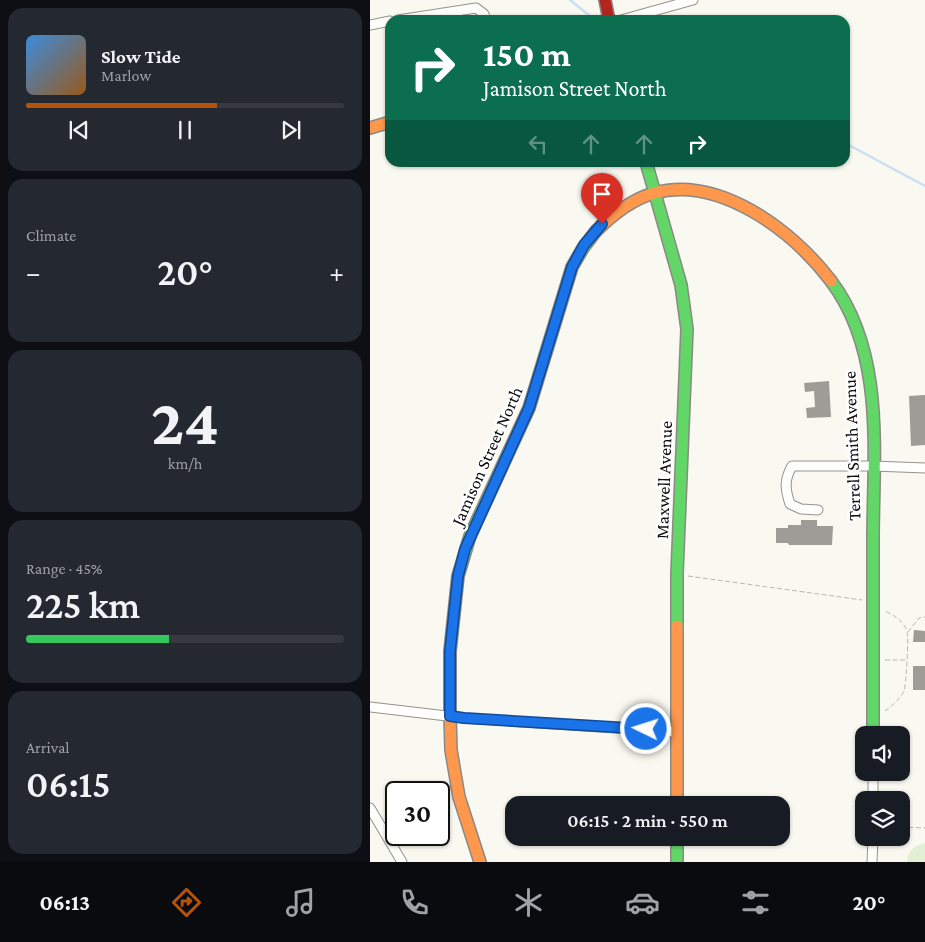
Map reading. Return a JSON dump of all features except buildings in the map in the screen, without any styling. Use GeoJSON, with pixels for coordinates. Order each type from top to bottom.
{"type":"FeatureCollection","features":[{"type":"Feature","properties":{"kind":"street"},"geometry":{"type":"LineString","coordinates":[[604,0],[608,15]]}},
{"type":"Feature","properties":{"kind":"street"},"geometry":{"type":"LineString","coordinates":[[639,15],[693,0]]}},
{"type":"Feature","properties":{"kind":"street"},"geometry":{"type":"LineString","coordinates":[[430,15],[476,8],[484,15]]}},
{"type":"Feature","properties":{"kind":"street"},"geometry":{"type":"LineString","coordinates":[[370,25],[385,22]]}},
{"type":"Feature","properties":{"kind":"street"},"geometry":{"type":"LineString","coordinates":[[370,128],[385,124]]}},
{"type":"Feature","properties":{"kind":"street","name":"Maxwell Avenue"},"geometry":{"type":"LineString","coordinates":[[648,167],[685,300],[688,329],[677,574],[677,796]]}},
{"type":"Feature","properties":{"kind":"street","name":"Terrell Smith Avenue"},"geometry":{"type":"LineString","coordinates":[[655,192],[674,190],[719,195],[762,216],[805,250],[824,271],[849,310],[865,354],[871,390],[873,466],[873,726]]}},
{"type":"Feature","properties":{"kind":"street","name":"Jamison Street North"},"geometry":{"type":"LineString","coordinates":[[480,862],[459,797],[451,750],[450,651],[460,564],[470,536],[529,408],[572,267],[584,245],[602,224],[624,208],[655,192]]}},
{"type":"Feature","properties":{"kind":"street"},"geometry":{"type":"LineString","coordinates":[[818,510],[801,509],[790,504],[785,490],[786,476],[792,466],[925,468]]}},
{"type":"Feature","properties":{"kind":"street"},"geometry":{"type":"LineString","coordinates":[[370,707],[450,716],[676,732]]}},
{"type":"Feature","properties":{"kind":"street"},"geometry":{"type":"LineString","coordinates":[[370,808],[402,862]]}},
{"type":"Feature","properties":{"kind":"street"},"geometry":{"type":"LineString","coordinates":[[677,846],[677,862]]}},
{"type":"Feature","properties":{"kind":"street"},"geometry":{"type":"LineString","coordinates":[[872,862],[873,846]]}},
{"type":"Feature","properties":{"kind":"path"},"geometry":{"type":"LineString","coordinates":[[677,574],[873,603],[893,614],[908,632],[905,689],[896,702],[887,710],[873,716]]}},
{"type":"Feature","properties":{"kind":"path"},"geometry":{"type":"LineString","coordinates":[[908,632],[919,618],[925,618]]}},
{"type":"Feature","properties":{"kind":"path"},"geometry":{"type":"LineString","coordinates":[[873,661],[906,660]]}},
{"type":"Feature","properties":{"kind":"path"},"geometry":{"type":"LineString","coordinates":[[910,827],[925,828]]}},
{"type":"Feature","properties":{"kind":"green space"},"geometry":{"type":"Polygon","coordinates":[[[925,843],[925,862],[907,862],[912,849],[925,843]]]}},
{"type":"Feature","properties":{"kind":"waterway"},"geometry":{"type":"LineString","coordinates":[[570,0],[589,15]]}},
{"type":"Feature","properties":{"kind":"waterway"},"geometry":{"type":"LineString","coordinates":[[850,146],[925,186]]}},
{"type":"Feature","properties":{"kind":"traffic: fast"},"geometry":{"type":"LineString","coordinates":[[647,167],[681,285],[687,329],[677,574],[677,626]]}},
{"type":"Feature","properties":{"kind":"traffic: fast"},"geometry":{"type":"LineString","coordinates":[[450,716],[450,651],[458,576],[470,536],[529,408],[572,267],[596,231]]}},
{"type":"Feature","properties":{"kind":"traffic: fast"},"geometry":{"type":"LineString","coordinates":[[831,281],[849,310],[861,340],[873,406],[873,726]]}},
{"type":"Feature","properties":{"kind":"traffic: fast"},"geometry":{"type":"LineString","coordinates":[[677,846],[677,862]]}},
{"type":"Feature","properties":{"kind":"traffic: slow"},"geometry":{"type":"LineString","coordinates":[[370,128],[385,124]]}},
{"type":"Feature","properties":{"kind":"traffic: slow"},"geometry":{"type":"LineString","coordinates":[[596,231],[623,208],[638,199],[654,193],[679,190],[704,192],[729,200],[776,226],[797,244],[831,281]]}},
{"type":"Feature","properties":{"kind":"traffic: slow"},"geometry":{"type":"LineString","coordinates":[[677,626],[677,796]]}},
{"type":"Feature","properties":{"kind":"traffic: slow"},"geometry":{"type":"LineString","coordinates":[[450,716],[451,750],[459,797],[480,862]]}},
{"type":"Feature","properties":{"kind":"traffic: jam"},"geometry":{"type":"LineString","coordinates":[[605,0],[608,15]]}},
{"type":"Feature","properties":{"kind":"route"},"geometry":{"type":"LineString","coordinates":[[602,224],[584,245],[572,267],[529,408],[470,536],[460,564],[450,651],[450,716],[646,729]]}}]}
